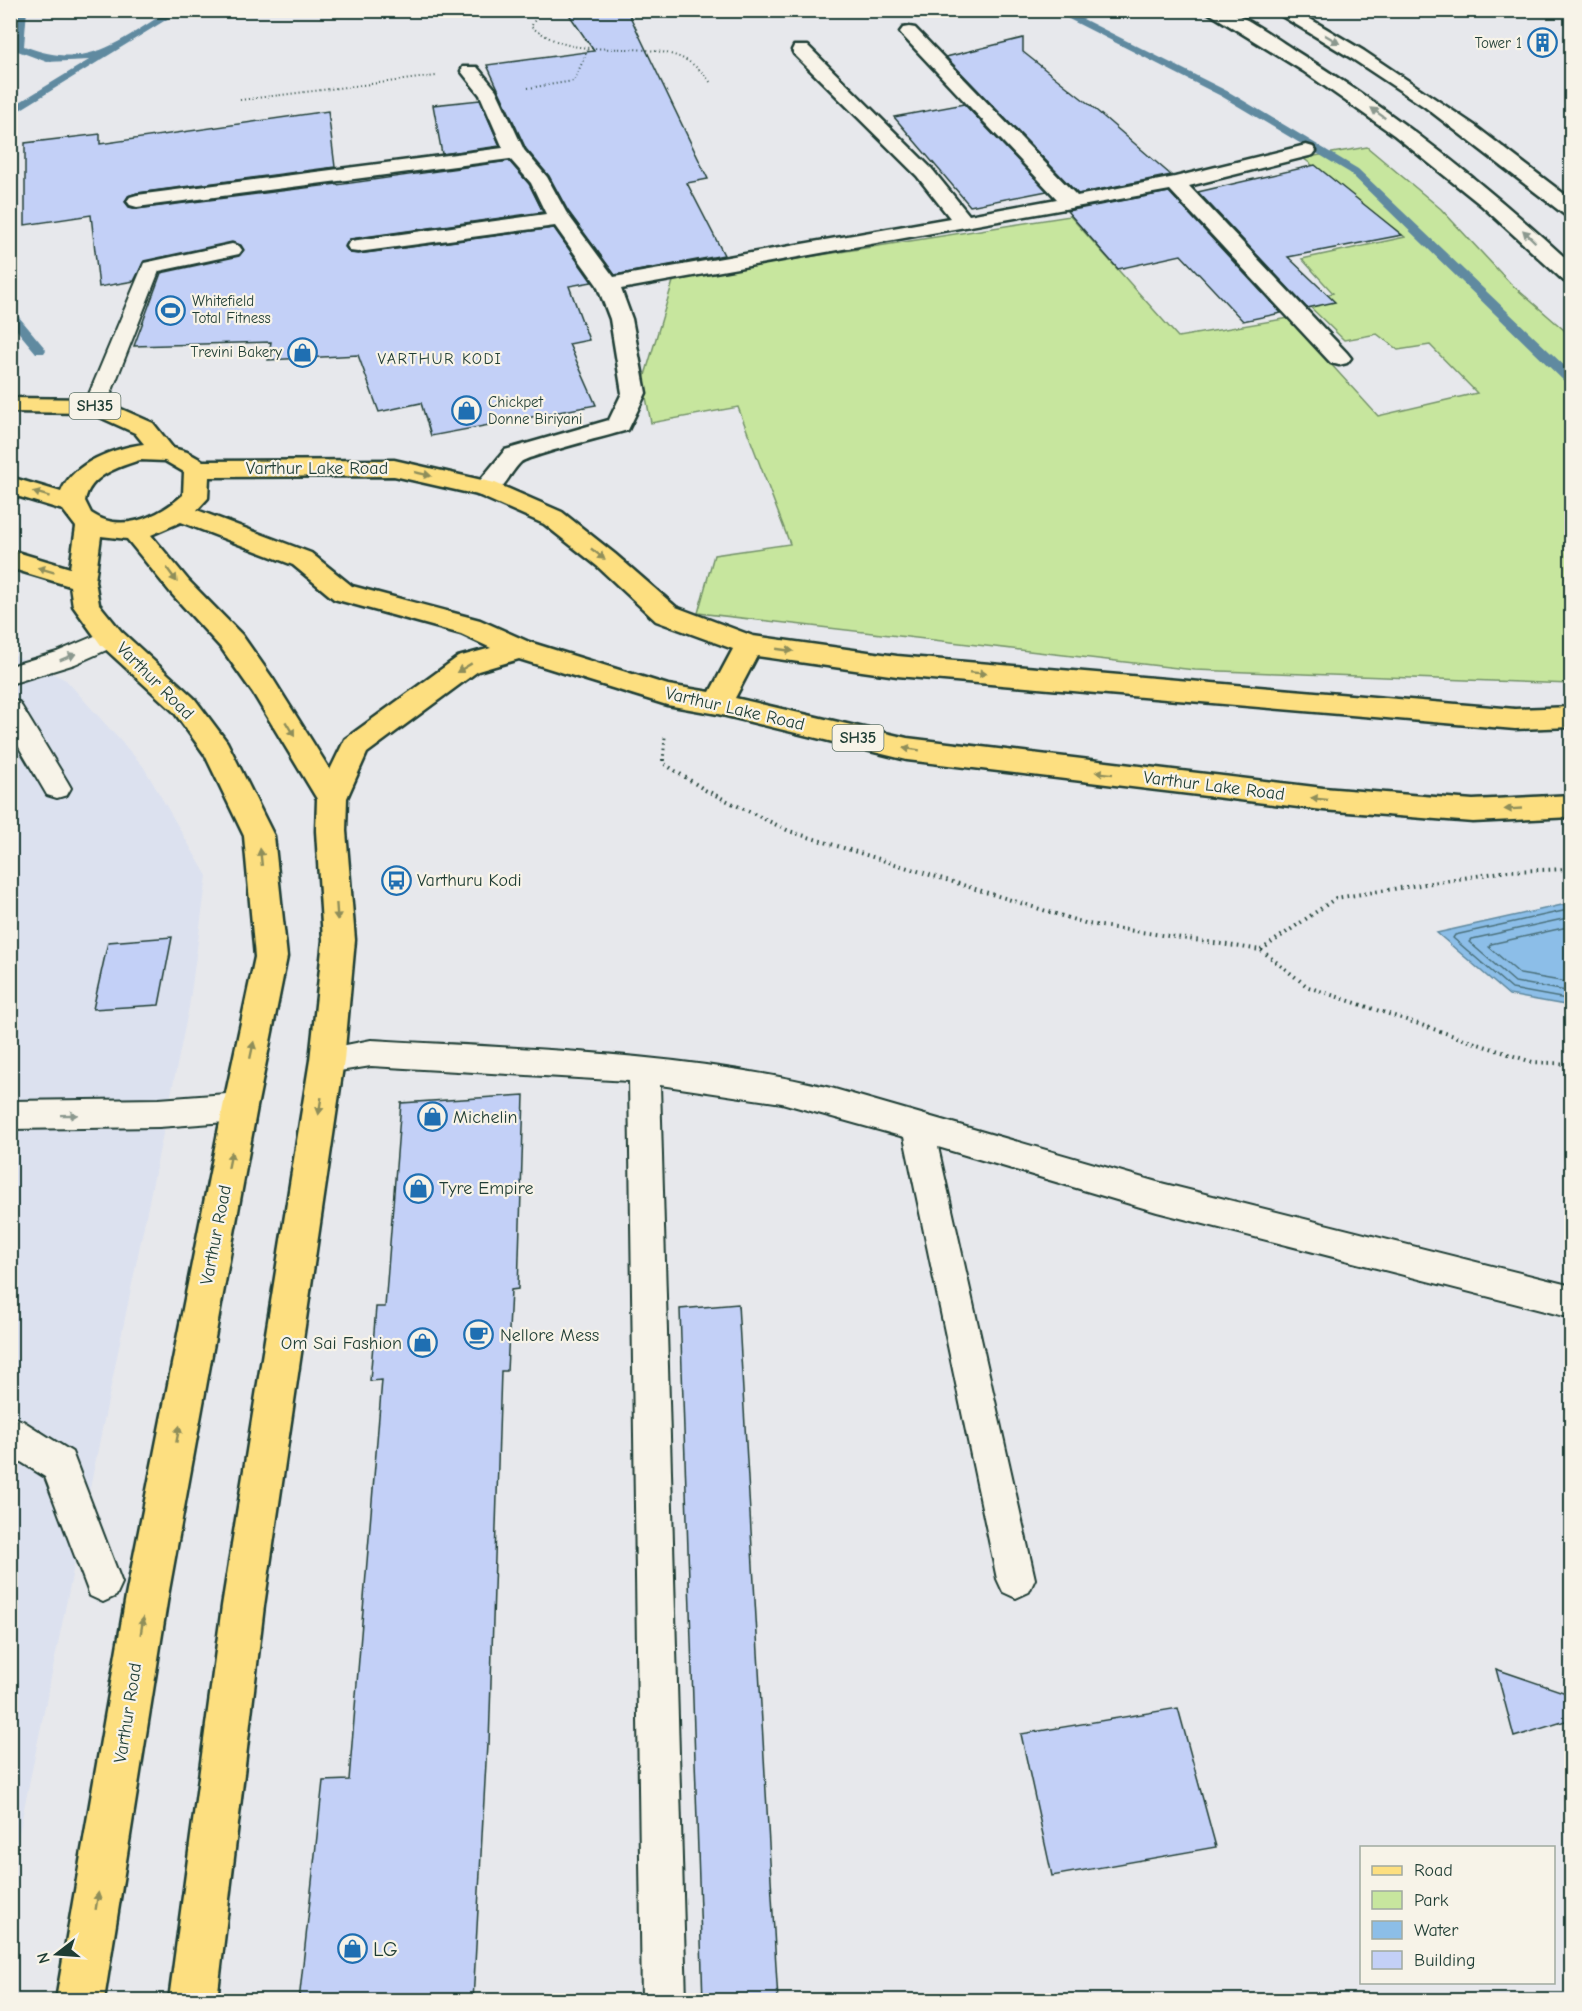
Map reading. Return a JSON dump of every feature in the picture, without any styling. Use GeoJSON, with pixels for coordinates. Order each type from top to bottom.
{"type":"FeatureCollection","features":[{"type":"Feature","properties":{"kind":"main road","name":"SH35"},"geometry":{"type":"LineString","coordinates":[[10,405],[95,406],[144,428],[163,452]]}},
{"type":"Feature","properties":{"kind":"main road","name":"SH35"},"geometry":{"type":"LineString","coordinates":[[81,514],[75,490],[85,477],[100,465],[120,457],[142,452],[163,452],[184,458],[197,469]]}},
{"type":"Feature","properties":{"kind":"main road","name":"Varthur Lake Road"},"geometry":{"type":"LineString","coordinates":[[197,469],[394,468],[486,489],[553,518],[606,560],[666,614],[749,645],[897,666],[1515,719],[1572,717]]}},
{"type":"Feature","properties":{"kind":"main road"},"geometry":{"type":"LineString","coordinates":[[10,485],[81,514],[110,530],[134,531],[159,524],[181,513],[195,498],[197,469]]}},
{"type":"Feature","properties":{"kind":"main road","name":"Varthur Lake Road"},"geometry":{"type":"LineString","coordinates":[[181,513],[302,559],[343,593],[470,627],[519,649],[667,695],[718,704],[907,749],[1311,798],[1473,811],[1572,806]]}},
{"type":"Feature","properties":{"kind":"main road","name":"Varthur Road"},"geometry":{"type":"LineString","coordinates":[[80,2001],[147,1596],[240,1107],[271,957],[259,836],[217,750],[184,705],[111,638],[87,606],[82,581],[81,514]]}},
{"type":"Feature","properties":{"kind":"main road"},"geometry":{"type":"LineString","coordinates":[[134,531],[180,587],[232,642],[263,686],[332,798]]}},
{"type":"Feature","properties":{"kind":"main road"},"geometry":{"type":"LineString","coordinates":[[10,559],[82,581]]}},
{"type":"Feature","properties":{"kind":"main road"},"geometry":{"type":"LineString","coordinates":[[718,704],[749,645]]}},
{"type":"Feature","properties":{"kind":"main road"},"geometry":{"type":"LineString","coordinates":[[193,2001],[243,1606],[327,1060],[339,940],[331,831],[332,798],[355,747],[468,664],[519,649]]}},
{"type":"Feature","properties":{"kind":"street"},"geometry":{"type":"LineString","coordinates":[[1213,10],[1304,62],[1369,106],[1441,160],[1519,226],[1572,276]]}},
{"type":"Feature","properties":{"kind":"street"},"geometry":{"type":"LineString","coordinates":[[1281,10],[1349,49],[1408,87],[1494,149],[1572,211]]}},
{"type":"Feature","properties":{"kind":"street"},"geometry":{"type":"LineString","coordinates":[[909,32],[1072,203]]}},
{"type":"Feature","properties":{"kind":"street"},"geometry":{"type":"LineString","coordinates":[[801,50],[924,172],[963,221]]}},
{"type":"Feature","properties":{"kind":"street"},"geometry":{"type":"LineString","coordinates":[[470,71],[489,94],[515,152],[540,182],[559,219],[608,285],[621,319],[634,393],[619,426],[514,455],[486,489]]}},
{"type":"Feature","properties":{"kind":"street"},"geometry":{"type":"LineString","coordinates":[[1441,160],[1494,149]]}},
{"type":"Feature","properties":{"kind":"street"},"geometry":{"type":"LineString","coordinates":[[608,285],[1072,203],[1175,183],[1306,151]]}},
{"type":"Feature","properties":{"kind":"street"},"geometry":{"type":"LineString","coordinates":[[137,201],[515,152]]}},
{"type":"Feature","properties":{"kind":"street"},"geometry":{"type":"LineString","coordinates":[[1175,183],[1339,358]]}},
{"type":"Feature","properties":{"kind":"street"},"geometry":{"type":"LineString","coordinates":[[358,246],[559,219]]}},
{"type":"Feature","properties":{"kind":"lane"},"geometry":{"type":"LineString","coordinates":[[95,406],[151,267],[232,250]]}},
{"type":"Feature","properties":{"kind":"lane"},"geometry":{"type":"LineString","coordinates":[[10,675],[66,658],[111,638]]}},
{"type":"Feature","properties":{"kind":"lane"},"geometry":{"type":"LineString","coordinates":[[10,709],[57,788]]}},
{"type":"Feature","properties":{"kind":"lane"},"geometry":{"type":"LineString","coordinates":[[327,1060],[371,1053],[644,1069],[782,1090],[831,1102],[1157,1197],[1572,1302]]}},
{"type":"Feature","properties":{"kind":"lane"},"geometry":{"type":"LineString","coordinates":[[644,1069],[664,2001]]}},
{"type":"Feature","properties":{"kind":"lane"},"geometry":{"type":"LineString","coordinates":[[10,1115],[159,1113],[240,1107]]}},
{"type":"Feature","properties":{"kind":"lane"},"geometry":{"type":"LineString","coordinates":[[918,1129],[1016,1580]]}},
{"type":"Feature","properties":{"kind":"lane"},"geometry":{"type":"LineString","coordinates":[[10,1434],[59,1465],[103,1583]]}},
{"type":"Feature","properties":{"kind":"path"},"geometry":{"type":"LineString","coordinates":[[540,10],[531,27],[541,37],[589,47],[670,54],[690,61],[705,73],[712,84]]}},
{"type":"Feature","properties":{"kind":"path"},"geometry":{"type":"LineString","coordinates":[[489,94],[574,81],[589,47]]}},
{"type":"Feature","properties":{"kind":"path"},"geometry":{"type":"LineString","coordinates":[[240,100],[470,71]]}},
{"type":"Feature","properties":{"kind":"path"},"geometry":{"type":"LineString","coordinates":[[667,695],[663,763],[705,790],[789,831],[1088,924],[1261,950],[1308,987],[1532,1062],[1572,1064]]}},
{"type":"Feature","properties":{"kind":"path"},"geometry":{"type":"LineString","coordinates":[[1261,950],[1336,898],[1508,871],[1572,869]]}},
{"type":"Feature","properties":{"kind":"shaded area"},"geometry":{"type":"Polygon","coordinates":[[[11,653],[66,680],[143,766],[207,876],[189,1007],[11,1872],[11,653]]]}},
{"type":"Feature","properties":{"kind":"green space"},"geometry":{"type":"Polygon","coordinates":[[[1367,147],[1441,209],[1510,283],[1571,336],[1571,684],[1195,670],[698,613],[714,555],[790,544],[738,407],[651,423],[643,382],[674,278],[1070,216],[1178,337],[1289,318],[1378,416],[1477,393],[1430,345],[1398,350],[1377,334],[1344,340],[1304,301],[1333,293],[1302,259],[1405,237],[1303,158],[1367,147]]]}},
{"type":"Feature","properties":{"kind":"water"},"geometry":{"type":"Polygon","coordinates":[[[1571,903],[1571,1006],[1509,995],[1437,933],[1571,903]]]}},
{"type":"Feature","properties":{"kind":"building"},"geometry":{"type":"Polygon","coordinates":[[[566,10],[627,10],[708,179],[687,183],[724,255],[615,275],[568,211],[549,176],[526,149],[487,65],[594,51],[566,10]]]}},
{"type":"Feature","properties":{"kind":"building"},"geometry":{"type":"Polygon","coordinates":[[[1023,38],[1023,52],[1090,105],[1171,175],[1078,194],[946,57],[1023,38]]]}},
{"type":"Feature","properties":{"kind":"building"},"geometry":{"type":"Polygon","coordinates":[[[480,100],[500,146],[442,154],[433,105],[480,100]]]}},
{"type":"Feature","properties":{"kind":"building"},"geometry":{"type":"Polygon","coordinates":[[[964,104],[1047,191],[970,206],[894,117],[964,104]]]}},
{"type":"Feature","properties":{"kind":"building"},"geometry":{"type":"Polygon","coordinates":[[[328,111],[335,167],[137,193],[128,196],[125,202],[129,207],[137,209],[509,161],[529,184],[543,212],[350,239],[345,247],[350,253],[358,254],[554,228],[592,282],[569,286],[589,340],[569,344],[596,405],[431,436],[421,403],[379,412],[358,355],[268,360],[271,342],[134,346],[161,273],[239,256],[244,250],[241,245],[232,242],[144,261],[134,281],[99,287],[91,215],[25,225],[25,143],[100,134],[100,144],[328,111]]]}},
{"type":"Feature","properties":{"kind":"building"},"geometry":{"type":"Polygon","coordinates":[[[1315,165],[1402,235],[1288,257],[1335,302],[1307,308],[1198,192],[1315,165]]]}},
{"type":"Feature","properties":{"kind":"building"},"geometry":{"type":"Polygon","coordinates":[[[1169,192],[1281,313],[1243,321],[1181,255],[1118,269],[1067,211],[1169,192]]]}},
{"type":"Feature","properties":{"kind":"building"},"geometry":{"type":"Polygon","coordinates":[[[172,937],[159,1005],[93,1009],[108,942],[172,937]]]}},
{"type":"Feature","properties":{"kind":"building"},"geometry":{"type":"Polygon","coordinates":[[[524,1095],[518,1289],[511,1290],[507,1371],[501,1371],[489,1744],[487,1744],[473,2001],[299,2001],[323,1781],[349,1780],[382,1380],[370,1381],[376,1307],[385,1307],[401,1103],[524,1095]]]}},
{"type":"Feature","properties":{"kind":"building"},"geometry":{"type":"Polygon","coordinates":[[[738,1304],[778,2001],[703,2001],[680,1309],[738,1304]]]}},
{"type":"Feature","properties":{"kind":"building"},"geometry":{"type":"Polygon","coordinates":[[[1496,1669],[1572,1695],[1572,1719],[1514,1737],[1496,1669]]]}},
{"type":"Feature","properties":{"kind":"building"},"geometry":{"type":"Polygon","coordinates":[[[1178,1708],[1216,1847],[1052,1876],[1021,1734],[1178,1708]]]}},
{"type":"Feature","properties":{"kind":"waterway"},"geometry":{"type":"LineString","coordinates":[[22,10],[19,48],[47,59],[85,58],[100,54]]}},
{"type":"Feature","properties":{"kind":"waterway"},"geometry":{"type":"LineString","coordinates":[[10,113],[177,10]]}},
{"type":"Feature","properties":{"kind":"waterway"},"geometry":{"type":"LineString","coordinates":[[1056,10],[1225,94],[1354,171],[1572,381]]}},
{"type":"Feature","properties":{"kind":"waterway"},"geometry":{"type":"LineString","coordinates":[[10,314],[40,350]]}},
{"type":"Feature","properties":{"kind":"place","name":"Tower 1"},"geometry":{"type":"Point","coordinates":[1543,43]}},
{"type":"Feature","properties":{"kind":"place","name":"Whitefield Total Fitness"},"geometry":{"type":"Point","coordinates":[171,310]}},
{"type":"Feature","properties":{"kind":"place","name":"Trevini Bakery"},"geometry":{"type":"Point","coordinates":[303,352]}},
{"type":"Feature","properties":{"kind":"place","name":"Chickpet Donne Biriyani"},"geometry":{"type":"Point","coordinates":[467,411]}},
{"type":"Feature","properties":{"kind":"place","name":"Varthuru Kodi"},"geometry":{"type":"Point","coordinates":[396,880]}},
{"type":"Feature","properties":{"kind":"place","name":"Michelin"},"geometry":{"type":"Point","coordinates":[432,1117]}},
{"type":"Feature","properties":{"kind":"place","name":"Tyre Empire"},"geometry":{"type":"Point","coordinates":[418,1188]}},
{"type":"Feature","properties":{"kind":"place","name":"Nellore Mess"},"geometry":{"type":"Point","coordinates":[479,1335]}},
{"type":"Feature","properties":{"kind":"place","name":"Om Sai Fashion"},"geometry":{"type":"Point","coordinates":[423,1343]}},
{"type":"Feature","properties":{"kind":"place","name":"LG"},"geometry":{"type":"Point","coordinates":[352,1949]}},
{"type":"Feature","properties":{"kind":"district","name":"VARTHUR KODI"},"geometry":{"type":"Point","coordinates":[440,359]}}]}
